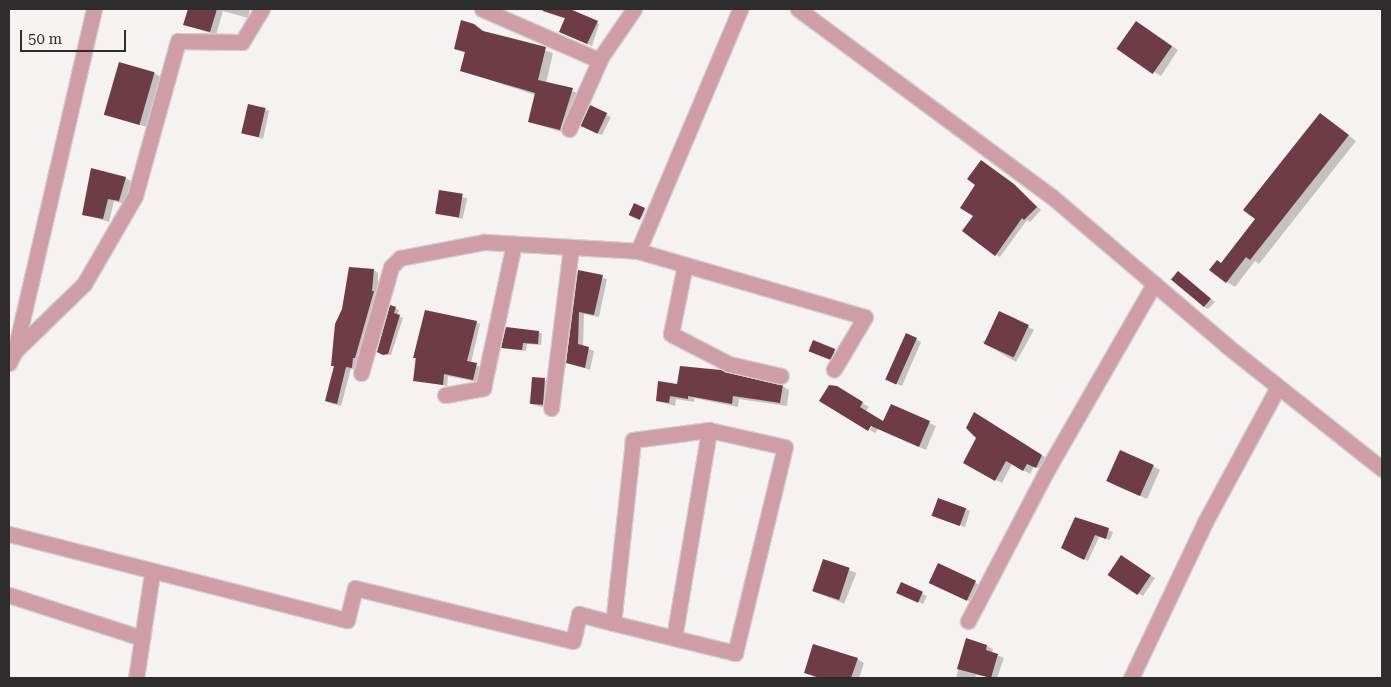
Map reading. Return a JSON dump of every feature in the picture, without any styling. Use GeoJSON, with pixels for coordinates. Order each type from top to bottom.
{"type":"FeatureCollection","features":[{"type":"Feature","properties":{"kind":"street"},"geometry":{"type":"LineString","coordinates":[[12,357],[94,9]]}},
{"type":"Feature","properties":{"kind":"street"},"geometry":{"type":"LineString","coordinates":[[12,357],[84,284],[135,196],[178,41],[242,42],[262,9]]}},
{"type":"Feature","properties":{"kind":"street"},"geometry":{"type":"LineString","coordinates":[[482,9],[594,58]]}},
{"type":"Feature","properties":{"kind":"street"},"geometry":{"type":"LineString","coordinates":[[569,129],[600,57],[634,9]]}},
{"type":"Feature","properties":{"kind":"street"},"geometry":{"type":"LineString","coordinates":[[638,250],[740,9]]}},
{"type":"Feature","properties":{"kind":"street"},"geometry":{"type":"LineString","coordinates":[[798,9],[1051,196],[1278,387],[1382,469]]}},
{"type":"Feature","properties":{"kind":"street"},"geometry":{"type":"LineString","coordinates":[[361,372],[392,267],[400,258],[484,242],[638,250],[865,317],[834,369]]}},
{"type":"Feature","properties":{"kind":"street"},"geometry":{"type":"LineString","coordinates":[[445,395],[483,388],[514,244]]}},
{"type":"Feature","properties":{"kind":"street"},"geometry":{"type":"LineString","coordinates":[[551,408],[571,247]]}},
{"type":"Feature","properties":{"kind":"street"},"geometry":{"type":"LineString","coordinates":[[685,264],[670,334],[729,364],[781,376]]}},
{"type":"Feature","properties":{"kind":"street"},"geometry":{"type":"LineString","coordinates":[[968,621],[1047,470],[1154,284]]}},
{"type":"Feature","properties":{"kind":"street"},"geometry":{"type":"LineString","coordinates":[[1131,678],[1205,522],[1278,387]]}},
{"type":"Feature","properties":{"kind":"street"},"geometry":{"type":"LineString","coordinates":[[674,638],[709,430]]}},
{"type":"Feature","properties":{"kind":"street"},"geometry":{"type":"LineString","coordinates":[[9,534],[152,572],[348,620],[355,588],[573,641],[579,614],[613,623],[674,638],[735,652],[785,447],[709,430],[633,440],[613,623]]}},
{"type":"Feature","properties":{"kind":"street"},"geometry":{"type":"LineString","coordinates":[[136,678],[152,572]]}},
{"type":"Feature","properties":{"kind":"street"},"geometry":{"type":"LineString","coordinates":[[9,595],[142,638]]}},
{"type":"Feature","properties":{"kind":"building"},"geometry":{"type":"Polygon","coordinates":[[[188,9],[217,9],[210,32],[183,25],[188,9]]]}},
{"type":"Feature","properties":{"kind":"building"},"geometry":{"type":"Polygon","coordinates":[[[543,9],[570,9],[598,21],[587,44],[559,32],[565,18],[543,11],[543,9]]]}},
{"type":"Feature","properties":{"kind":"building"},"geometry":{"type":"Polygon","coordinates":[[[461,20],[474,24],[483,31],[546,47],[538,80],[573,88],[560,130],[528,122],[535,93],[460,71],[465,52],[454,49],[461,20]]]}},
{"type":"Feature","properties":{"kind":"building"},"geometry":{"type":"Polygon","coordinates":[[[1136,21],[1172,46],[1153,74],[1116,49],[1136,21]]]}},
{"type":"Feature","properties":{"kind":"building"},"geometry":{"type":"Polygon","coordinates":[[[119,62],[155,72],[139,125],[104,115],[119,62]]]}},
{"type":"Feature","properties":{"kind":"building"},"geometry":{"type":"Polygon","coordinates":[[[248,104],[266,108],[259,137],[241,133],[248,104]]]}},
{"type":"Feature","properties":{"kind":"building"},"geometry":{"type":"Polygon","coordinates":[[[590,105],[607,113],[597,134],[580,126],[590,105]]]}},
{"type":"Feature","properties":{"kind":"building"},"geometry":{"type":"Polygon","coordinates":[[[1320,113],[1349,135],[1250,260],[1246,257],[1226,283],[1209,270],[1217,260],[1221,263],[1255,219],[1243,210],[1320,113]]]}},
{"type":"Feature","properties":{"kind":"building"},"geometry":{"type":"Polygon","coordinates":[[[981,160],[1014,184],[1037,207],[1024,220],[1022,218],[995,256],[962,231],[973,216],[960,208],[975,185],[967,179],[981,160]]]}},
{"type":"Feature","properties":{"kind":"building"},"geometry":{"type":"Polygon","coordinates":[[[91,168],[126,177],[119,201],[108,199],[103,219],[82,215],[91,168]]]}},
{"type":"Feature","properties":{"kind":"building"},"geometry":{"type":"Polygon","coordinates":[[[439,190],[463,194],[459,217],[435,214],[439,190]]]}},
{"type":"Feature","properties":{"kind":"building"},"geometry":{"type":"Polygon","coordinates":[[[634,203],[645,208],[640,220],[629,215],[634,203]]]}},
{"type":"Feature","properties":{"kind":"building"},"geometry":{"type":"Polygon","coordinates":[[[349,267],[374,269],[372,291],[374,291],[355,358],[353,358],[352,368],[346,367],[337,404],[325,401],[334,366],[331,366],[335,324],[342,309],[349,267]]]}},
{"type":"Feature","properties":{"kind":"building"},"geometry":{"type":"Polygon","coordinates":[[[578,270],[603,275],[594,315],[579,312],[578,344],[589,347],[585,368],[566,363],[578,270]]]}},
{"type":"Feature","properties":{"kind":"building"},"geometry":{"type":"Polygon","coordinates":[[[1178,271],[1211,299],[1204,307],[1171,279],[1178,271]]]}},
{"type":"Feature","properties":{"kind":"building"},"geometry":{"type":"Polygon","coordinates":[[[390,305],[396,307],[394,313],[400,315],[388,354],[383,355],[377,352],[390,305]]]}},
{"type":"Feature","properties":{"kind":"building"},"geometry":{"type":"Polygon","coordinates":[[[425,310],[477,321],[467,361],[477,363],[473,380],[444,374],[443,385],[413,381],[416,358],[413,358],[425,310]]]}},
{"type":"Feature","properties":{"kind":"building"},"geometry":{"type":"Polygon","coordinates":[[[999,311],[1029,325],[1014,358],[984,344],[999,311]]]}},
{"type":"Feature","properties":{"kind":"building"},"geometry":{"type":"Polygon","coordinates":[[[506,327],[539,331],[538,344],[523,343],[522,350],[501,348],[506,327]]]}},
{"type":"Feature","properties":{"kind":"building"},"geometry":{"type":"Polygon","coordinates":[[[906,333],[917,338],[896,384],[885,380],[906,333]]]}},
{"type":"Feature","properties":{"kind":"building"},"geometry":{"type":"Polygon","coordinates":[[[813,340],[835,349],[831,360],[809,351],[813,340]]]}},
{"type":"Feature","properties":{"kind":"building"},"geometry":{"type":"Polygon","coordinates":[[[680,366],[721,370],[783,385],[780,403],[733,396],[732,404],[688,396],[688,399],[670,396],[669,403],[656,401],[658,381],[677,384],[680,366]]]}},
{"type":"Feature","properties":{"kind":"building"},"geometry":{"type":"Polygon","coordinates":[[[532,377],[545,378],[543,405],[530,404],[532,377]]]}},
{"type":"Feature","properties":{"kind":"building"},"geometry":{"type":"Polygon","coordinates":[[[829,385],[837,386],[863,402],[860,407],[883,421],[891,404],[930,421],[919,447],[871,426],[868,431],[819,401],[829,385]]]}},
{"type":"Feature","properties":{"kind":"building"},"geometry":{"type":"Polygon","coordinates":[[[974,412],[1042,455],[1036,468],[1027,464],[1023,471],[1006,461],[995,481],[963,463],[976,438],[966,428],[974,412]]]}},
{"type":"Feature","properties":{"kind":"building"},"geometry":{"type":"Polygon","coordinates":[[[1120,450],[1154,465],[1140,496],[1106,481],[1120,450]]]}},
{"type":"Feature","properties":{"kind":"building"},"geometry":{"type":"Polygon","coordinates":[[[938,498],[966,508],[960,526],[932,516],[938,498]]]}},
{"type":"Feature","properties":{"kind":"building"},"geometry":{"type":"Polygon","coordinates":[[[1075,517],[1109,528],[1106,539],[1095,535],[1084,560],[1061,548],[1075,517]]]}},
{"type":"Feature","properties":{"kind":"building"},"geometry":{"type":"Polygon","coordinates":[[[1121,555],[1151,575],[1137,595],[1108,575],[1121,555]]]}},
{"type":"Feature","properties":{"kind":"building"},"geometry":{"type":"Polygon","coordinates":[[[823,559],[850,568],[839,600],[812,591],[823,559]]]}},
{"type":"Feature","properties":{"kind":"building"},"geometry":{"type":"Polygon","coordinates":[[[938,563],[976,581],[967,601],[929,583],[938,563]]]}},
{"type":"Feature","properties":{"kind":"building"},"geometry":{"type":"Polygon","coordinates":[[[901,582],[923,592],[918,603],[896,593],[901,582]]]}},
{"type":"Feature","properties":{"kind":"building"},"geometry":{"type":"Polygon","coordinates":[[[966,638],[987,645],[986,650],[998,654],[991,678],[957,669],[966,638]]]}},
{"type":"Feature","properties":{"kind":"building"},"geometry":{"type":"Polygon","coordinates":[[[813,644],[858,658],[851,678],[820,678],[804,673],[813,644]]]}}]}
